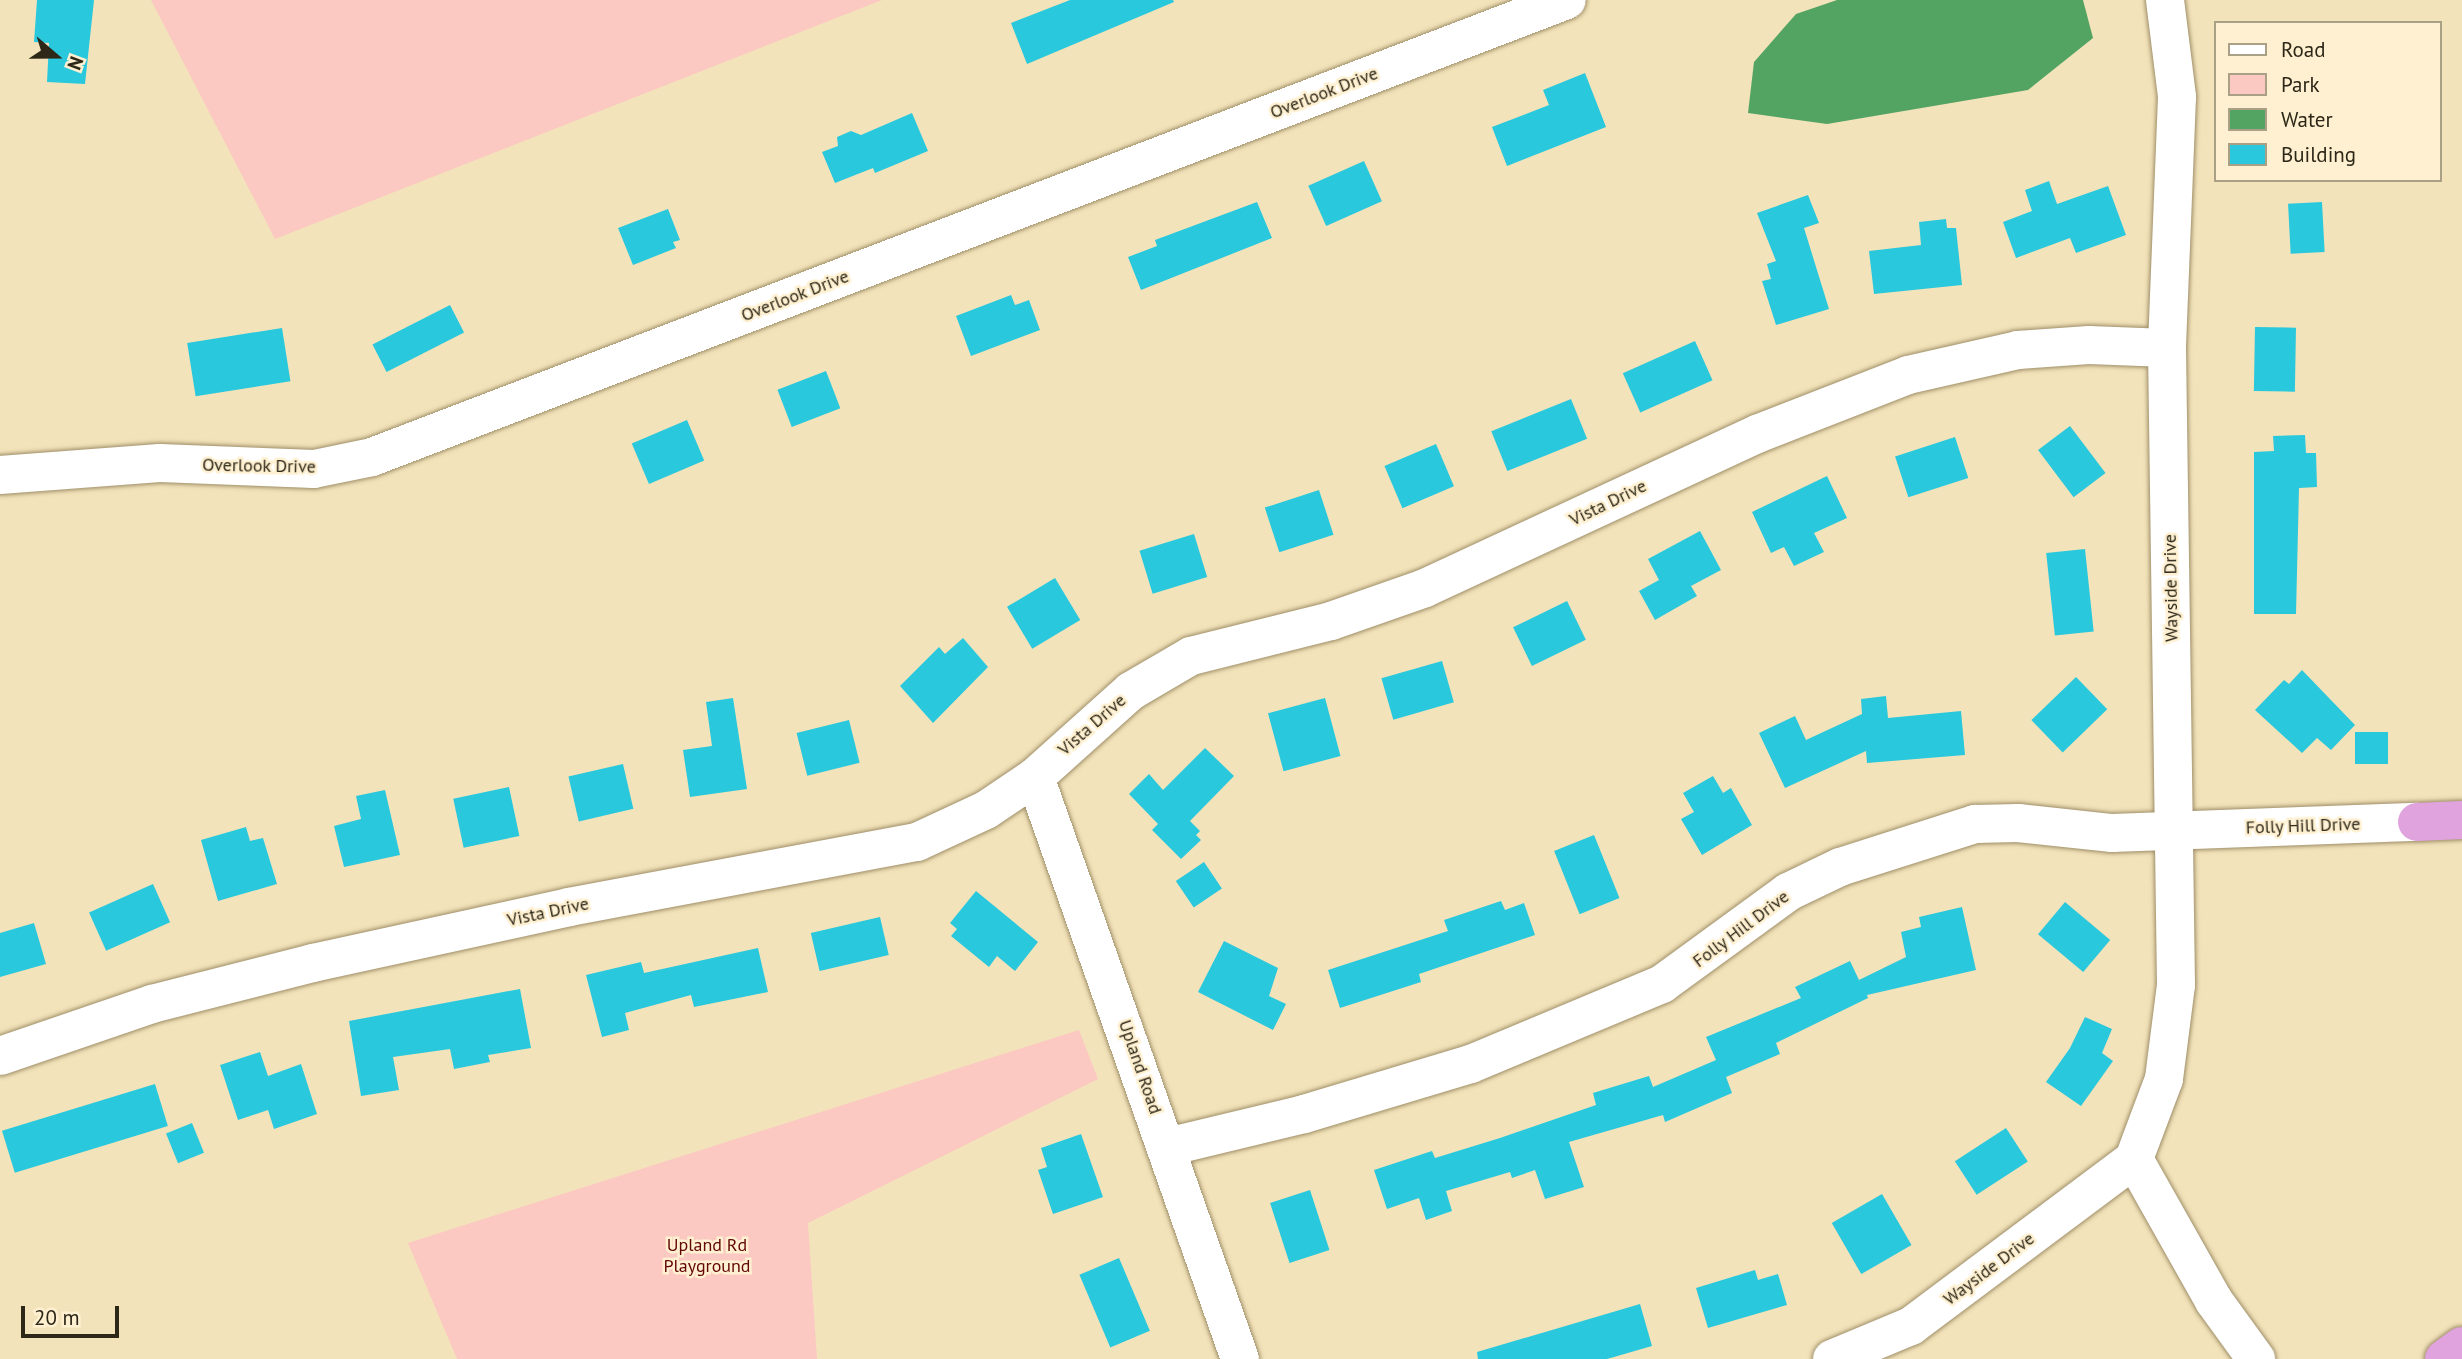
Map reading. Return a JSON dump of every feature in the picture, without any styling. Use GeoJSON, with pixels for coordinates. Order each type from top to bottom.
{"type":"FeatureCollection","features":[{"type":"Feature","properties":{"kind":"highway"},"geometry":{"type":"LineString","coordinates":[[2417,822],[2462,820]]}},
{"type":"Feature","properties":{"kind":"highway"},"geometry":{"type":"LineString","coordinates":[[2444,1359],[2462,1346]]}},
{"type":"Feature","properties":{"kind":"street","name":"Overlook Drive"},"geometry":{"type":"LineString","coordinates":[[0,475],[160,463],[314,469],[372,457],[1567,0]]}},
{"type":"Feature","properties":{"kind":"street","name":"Wayside Drive"},"geometry":{"type":"LineString","coordinates":[[1832,1359],[1911,1326],[2134,1159],[2150,1123],[2172,1040],[2176,985],[2167,348],[2177,97],[2168,5]]}},
{"type":"Feature","properties":{"kind":"street","name":"Vista Drive"},"geometry":{"type":"LineString","coordinates":[[0,1056],[152,1004],[313,963],[569,907],[917,842],[986,810],[1034,778],[1132,691],[1191,656],[1331,621],[1426,588],[1757,434],[1908,375],[2018,351],[2089,345],[2167,348]]}},
{"type":"Feature","properties":{"kind":"street","name":"Upland Road"},"geometry":{"type":"LineString","coordinates":[[1034,778],[1240,1359]]}},
{"type":"Feature","properties":{"kind":"street","name":"Folly Hill Drive"},"geometry":{"type":"LineString","coordinates":[[1167,1147],[1304,1114],[1471,1064],[1587,1017],[1672,978],[1788,892],[1890,849],[1975,824],[2018,823],[2112,833],[2417,822]]}},
{"type":"Feature","properties":{"kind":"street"},"geometry":{"type":"LineString","coordinates":[[2134,1159],[2214,1301],[2256,1359]]}},
{"type":"Feature","properties":{"kind":"green space"},"geometry":{"type":"Polygon","coordinates":[[[151,0],[882,0],[275,239],[151,0]]]}},
{"type":"Feature","properties":{"kind":"green space","name":"Upland Rd Playground"},"geometry":{"type":"Polygon","coordinates":[[[1079,1030],[1098,1079],[808,1223],[817,1359],[457,1359],[408,1243],[1079,1030]]]}},
{"type":"Feature","properties":{"kind":"water"},"geometry":{"type":"Polygon","coordinates":[[[1837,0],[2083,0],[2093,38],[2028,90],[1827,124],[1748,113],[1754,62],[1796,14],[1837,0]]]}},
{"type":"Feature","properties":{"kind":"building"},"geometry":{"type":"Polygon","coordinates":[[[37,0],[94,0],[85,84],[47,82],[49,43],[34,42],[37,0]]]}},
{"type":"Feature","properties":{"kind":"building"},"geometry":{"type":"Polygon","coordinates":[[[1070,0],[1174,2],[1027,64],[1011,23],[1070,0]]]}},
{"type":"Feature","properties":{"kind":"building"},"geometry":{"type":"Polygon","coordinates":[[[1585,73],[1606,127],[1507,166],[1492,127],[1549,105],[1543,90],[1585,73]]]}},
{"type":"Feature","properties":{"kind":"building"},"geometry":{"type":"Polygon","coordinates":[[[912,113],[928,151],[875,173],[873,168],[835,183],[822,152],[838,146],[837,137],[851,131],[861,135],[912,113]]]}},
{"type":"Feature","properties":{"kind":"building"},"geometry":{"type":"Polygon","coordinates":[[[1364,161],[1382,201],[1326,226],[1308,186],[1364,161]]]}},
{"type":"Feature","properties":{"kind":"building"},"geometry":{"type":"Polygon","coordinates":[[[2049,181],[2057,204],[2108,186],[2126,235],[2076,253],[2070,238],[2016,258],[2003,222],[2032,211],[2025,190],[2049,181]]]}},
{"type":"Feature","properties":{"kind":"building"},"geometry":{"type":"Polygon","coordinates":[[[1808,195],[1819,223],[1804,228],[1829,309],[1776,325],[1762,281],[1771,279],[1767,264],[1776,261],[1757,213],[1808,195]]]}},
{"type":"Feature","properties":{"kind":"building"},"geometry":{"type":"Polygon","coordinates":[[[1257,202],[1272,238],[1141,290],[1128,257],[1157,246],[1155,240],[1257,202]]]}},
{"type":"Feature","properties":{"kind":"building"},"geometry":{"type":"Polygon","coordinates":[[[2322,202],[2325,252],[2291,254],[2288,204],[2322,202]]]}},
{"type":"Feature","properties":{"kind":"building"},"geometry":{"type":"Polygon","coordinates":[[[668,209],[680,240],[673,242],[676,248],[633,265],[618,228],[668,209]]]}},
{"type":"Feature","properties":{"kind":"building"},"geometry":{"type":"Polygon","coordinates":[[[1946,219],[1947,228],[1956,228],[1962,285],[1874,294],[1869,251],[1921,245],[1919,222],[1946,219]]]}},
{"type":"Feature","properties":{"kind":"building"},"geometry":{"type":"Polygon","coordinates":[[[1011,295],[1015,305],[1029,300],[1040,330],[971,356],[956,316],[1011,295]]]}},
{"type":"Feature","properties":{"kind":"building"},"geometry":{"type":"Polygon","coordinates":[[[450,305],[464,333],[387,372],[372,344],[450,305]]]}},
{"type":"Feature","properties":{"kind":"building"},"geometry":{"type":"Polygon","coordinates":[[[2255,327],[2296,328],[2295,392],[2254,391],[2255,327]]]}},
{"type":"Feature","properties":{"kind":"building"},"geometry":{"type":"Polygon","coordinates":[[[282,328],[290,381],[196,396],[187,343],[282,328]]]}},
{"type":"Feature","properties":{"kind":"building"},"geometry":{"type":"Polygon","coordinates":[[[1695,341],[1712,380],[1640,412],[1623,373],[1695,341]]]}},
{"type":"Feature","properties":{"kind":"building"},"geometry":{"type":"Polygon","coordinates":[[[826,371],[840,408],[792,427],[777,390],[826,371]]]}},
{"type":"Feature","properties":{"kind":"building"},"geometry":{"type":"Polygon","coordinates":[[[1571,399],[1587,439],[1507,471],[1491,431],[1571,399]]]}},
{"type":"Feature","properties":{"kind":"building"},"geometry":{"type":"Polygon","coordinates":[[[687,420],[704,461],[649,484],[632,443],[687,420]]]}},
{"type":"Feature","properties":{"kind":"building"},"geometry":{"type":"Polygon","coordinates":[[[2070,426],[2106,473],[2074,497],[2038,450],[2070,426]]]}},
{"type":"Feature","properties":{"kind":"building"},"geometry":{"type":"Polygon","coordinates":[[[2305,435],[2306,453],[2316,453],[2317,487],[2299,488],[2296,614],[2254,614],[2254,452],[2274,451],[2273,436],[2305,435]]]}},
{"type":"Feature","properties":{"kind":"building"},"geometry":{"type":"Polygon","coordinates":[[[1955,437],[1968,478],[1908,497],[1895,456],[1955,437]]]}},
{"type":"Feature","properties":{"kind":"building"},"geometry":{"type":"Polygon","coordinates":[[[1436,444],[1454,486],[1402,508],[1384,466],[1436,444]]]}},
{"type":"Feature","properties":{"kind":"building"},"geometry":{"type":"Polygon","coordinates":[[[1827,476],[1847,518],[1814,533],[1824,552],[1794,566],[1784,547],[1771,553],[1752,512],[1827,476]]]}},
{"type":"Feature","properties":{"kind":"building"},"geometry":{"type":"Polygon","coordinates":[[[1319,490],[1334,535],[1279,552],[1265,508],[1319,490]]]}},
{"type":"Feature","properties":{"kind":"building"},"geometry":{"type":"Polygon","coordinates":[[[1700,531],[1721,570],[1691,586],[1697,596],[1655,620],[1639,591],[1659,580],[1648,559],[1700,531]]]}},
{"type":"Feature","properties":{"kind":"building"},"geometry":{"type":"Polygon","coordinates":[[[1194,534],[1207,577],[1153,594],[1139,551],[1194,534]]]}},
{"type":"Feature","properties":{"kind":"building"},"geometry":{"type":"Polygon","coordinates":[[[2085,549],[2094,632],[2055,636],[2046,553],[2085,549]]]}},
{"type":"Feature","properties":{"kind":"building"},"geometry":{"type":"Polygon","coordinates":[[[1055,578],[1080,620],[1032,649],[1007,607],[1055,578]]]}},
{"type":"Feature","properties":{"kind":"building"},"geometry":{"type":"Polygon","coordinates":[[[1567,601],[1586,640],[1532,666],[1513,627],[1567,601]]]}},
{"type":"Feature","properties":{"kind":"building"},"geometry":{"type":"Polygon","coordinates":[[[963,638],[988,667],[933,723],[900,686],[939,647],[945,654],[963,638]]]}},
{"type":"Feature","properties":{"kind":"building"},"geometry":{"type":"Polygon","coordinates":[[[1442,661],[1454,702],[1393,720],[1381,678],[1442,661]]]}},
{"type":"Feature","properties":{"kind":"building"},"geometry":{"type":"Polygon","coordinates":[[[2302,670],[2355,725],[2331,750],[2317,738],[2302,753],[2255,710],[2284,680],[2289,684],[2302,670]]]}},
{"type":"Feature","properties":{"kind":"building"},"geometry":{"type":"Polygon","coordinates":[[[2076,677],[2107,709],[2063,752],[2031,720],[2076,677]]]}},
{"type":"Feature","properties":{"kind":"building"},"geometry":{"type":"Polygon","coordinates":[[[1886,696],[1888,718],[1961,711],[1965,755],[1867,763],[1866,751],[1785,788],[1759,733],[1795,716],[1806,740],[1862,714],[1861,699],[1886,696]]]}},
{"type":"Feature","properties":{"kind":"building"},"geometry":{"type":"Polygon","coordinates":[[[733,698],[747,789],[690,797],[683,750],[712,746],[706,702],[733,698]]]}},
{"type":"Feature","properties":{"kind":"building"},"geometry":{"type":"Polygon","coordinates":[[[1325,698],[1341,756],[1284,771],[1268,713],[1325,698]]]}},
{"type":"Feature","properties":{"kind":"building"},"geometry":{"type":"Polygon","coordinates":[[[849,720],[860,763],[807,776],[797,733],[849,720]]]}},
{"type":"Feature","properties":{"kind":"building"},"geometry":{"type":"Polygon","coordinates":[[[2355,732],[2388,732],[2388,764],[2355,764],[2355,732]]]}},
{"type":"Feature","properties":{"kind":"building"},"geometry":{"type":"Polygon","coordinates":[[[1205,748],[1234,776],[1190,821],[1200,831],[1196,835],[1201,840],[1181,859],[1152,830],[1158,824],[1129,794],[1149,774],[1163,790],[1205,748]]]}},
{"type":"Feature","properties":{"kind":"building"},"geometry":{"type":"Polygon","coordinates":[[[623,764],[633,809],[579,821],[568,777],[623,764]]]}},
{"type":"Feature","properties":{"kind":"building"},"geometry":{"type":"Polygon","coordinates":[[[1713,776],[1723,793],[1731,788],[1752,825],[1702,855],[1681,819],[1694,812],[1683,793],[1713,776]]]}},
{"type":"Feature","properties":{"kind":"building"},"geometry":{"type":"Polygon","coordinates":[[[509,787],[519,836],[464,848],[453,799],[509,787]]]}},
{"type":"Feature","properties":{"kind":"building"},"geometry":{"type":"Polygon","coordinates":[[[385,790],[400,855],[344,867],[334,826],[361,819],[356,796],[385,790]]]}},
{"type":"Feature","properties":{"kind":"building"},"geometry":{"type":"Polygon","coordinates":[[[246,827],[250,841],[263,838],[277,884],[218,901],[201,840],[246,827]]]}},
{"type":"Feature","properties":{"kind":"building"},"geometry":{"type":"Polygon","coordinates":[[[1594,835],[1619,898],[1580,914],[1554,851],[1594,835]]]}},
{"type":"Feature","properties":{"kind":"building"},"geometry":{"type":"Polygon","coordinates":[[[1204,862],[1222,889],[1194,908],[1176,881],[1204,862]]]}},
{"type":"Feature","properties":{"kind":"building"},"geometry":{"type":"Polygon","coordinates":[[[153,884],[170,922],[106,951],[89,912],[153,884]]]}},
{"type":"Feature","properties":{"kind":"building"},"geometry":{"type":"Polygon","coordinates":[[[976,891],[1038,942],[1015,971],[997,956],[989,967],[951,936],[957,929],[950,923],[976,891]]]}},
{"type":"Feature","properties":{"kind":"building"},"geometry":{"type":"Polygon","coordinates":[[[1501,901],[1505,910],[1524,903],[1535,935],[1419,974],[1421,982],[1340,1008],[1328,970],[1448,931],[1444,920],[1501,901]]]}},
{"type":"Feature","properties":{"kind":"building"},"geometry":{"type":"Polygon","coordinates":[[[2065,902],[2110,940],[2083,972],[2038,934],[2065,902]]]}},
{"type":"Feature","properties":{"kind":"building"},"geometry":{"type":"Polygon","coordinates":[[[1962,907],[1976,970],[1867,995],[1868,998],[1776,1043],[1780,1054],[1726,1077],[1732,1093],[1665,1122],[1663,1115],[1569,1142],[1584,1187],[1545,1199],[1535,1170],[1512,1178],[1510,1172],[1446,1191],[1452,1211],[1426,1220],[1419,1198],[1387,1209],[1374,1170],[1432,1151],[1435,1158],[1500,1138],[1596,1105],[1593,1093],[1649,1076],[1653,1087],[1716,1060],[1706,1037],[1801,998],[1795,987],[1850,961],[1859,980],[1906,957],[1901,932],[1921,927],[1919,917],[1962,907]]]}},
{"type":"Feature","properties":{"kind":"building"},"geometry":{"type":"Polygon","coordinates":[[[880,917],[889,955],[820,971],[811,933],[880,917]]]}},
{"type":"Feature","properties":{"kind":"building"},"geometry":{"type":"Polygon","coordinates":[[[34,923],[46,964],[0,977],[0,933],[34,923]]]}},
{"type":"Feature","properties":{"kind":"building"},"geometry":{"type":"Polygon","coordinates":[[[1224,941],[1278,968],[1269,996],[1286,1004],[1273,1030],[1198,992],[1224,941]]]}},
{"type":"Feature","properties":{"kind":"building"},"geometry":{"type":"Polygon","coordinates":[[[758,948],[768,992],[694,1007],[691,995],[625,1013],[629,1030],[602,1037],[586,975],[641,962],[644,973],[758,948]]]}},
{"type":"Feature","properties":{"kind":"building"},"geometry":{"type":"Polygon","coordinates":[[[520,989],[531,1048],[488,1055],[490,1062],[454,1069],[450,1049],[393,1057],[399,1090],[361,1096],[349,1021],[520,989]]]}},
{"type":"Feature","properties":{"kind":"building"},"geometry":{"type":"Polygon","coordinates":[[[2085,1017],[2112,1029],[2102,1053],[2113,1061],[2081,1106],[2046,1082],[2070,1048],[2085,1017]]]}},
{"type":"Feature","properties":{"kind":"building"},"geometry":{"type":"Polygon","coordinates":[[[260,1052],[268,1076],[301,1064],[317,1114],[274,1129],[268,1110],[238,1120],[220,1065],[260,1052]]]}},
{"type":"Feature","properties":{"kind":"building"},"geometry":{"type":"Polygon","coordinates":[[[155,1084],[168,1126],[15,1173],[2,1131],[155,1084]]]}},
{"type":"Feature","properties":{"kind":"building"},"geometry":{"type":"Polygon","coordinates":[[[192,1123],[204,1153],[178,1163],[166,1133],[192,1123]]]}},
{"type":"Feature","properties":{"kind":"building"},"geometry":{"type":"Polygon","coordinates":[[[2006,1128],[2028,1162],[1977,1195],[1955,1161],[2006,1128]]]}},
{"type":"Feature","properties":{"kind":"building"},"geometry":{"type":"Polygon","coordinates":[[[1081,1134],[1103,1197],[1053,1214],[1038,1170],[1047,1167],[1041,1148],[1081,1134]]]}},
{"type":"Feature","properties":{"kind":"building"},"geometry":{"type":"Polygon","coordinates":[[[1310,1190],[1329,1250],[1290,1263],[1270,1203],[1310,1190]]]}},
{"type":"Feature","properties":{"kind":"building"},"geometry":{"type":"Polygon","coordinates":[[[1882,1194],[1912,1245],[1861,1274],[1832,1223],[1882,1194]]]}},
{"type":"Feature","properties":{"kind":"building"},"geometry":{"type":"Polygon","coordinates":[[[1119,1258],[1150,1331],[1110,1348],[1079,1275],[1119,1258]]]}},
{"type":"Feature","properties":{"kind":"building"},"geometry":{"type":"Polygon","coordinates":[[[1755,1270],[1758,1280],[1778,1274],[1787,1305],[1708,1328],[1696,1288],[1755,1270]]]}},
{"type":"Feature","properties":{"kind":"building"},"geometry":{"type":"Polygon","coordinates":[[[1640,1304],[1652,1346],[1607,1359],[1478,1359],[1477,1352],[1640,1304]]]}}]}
